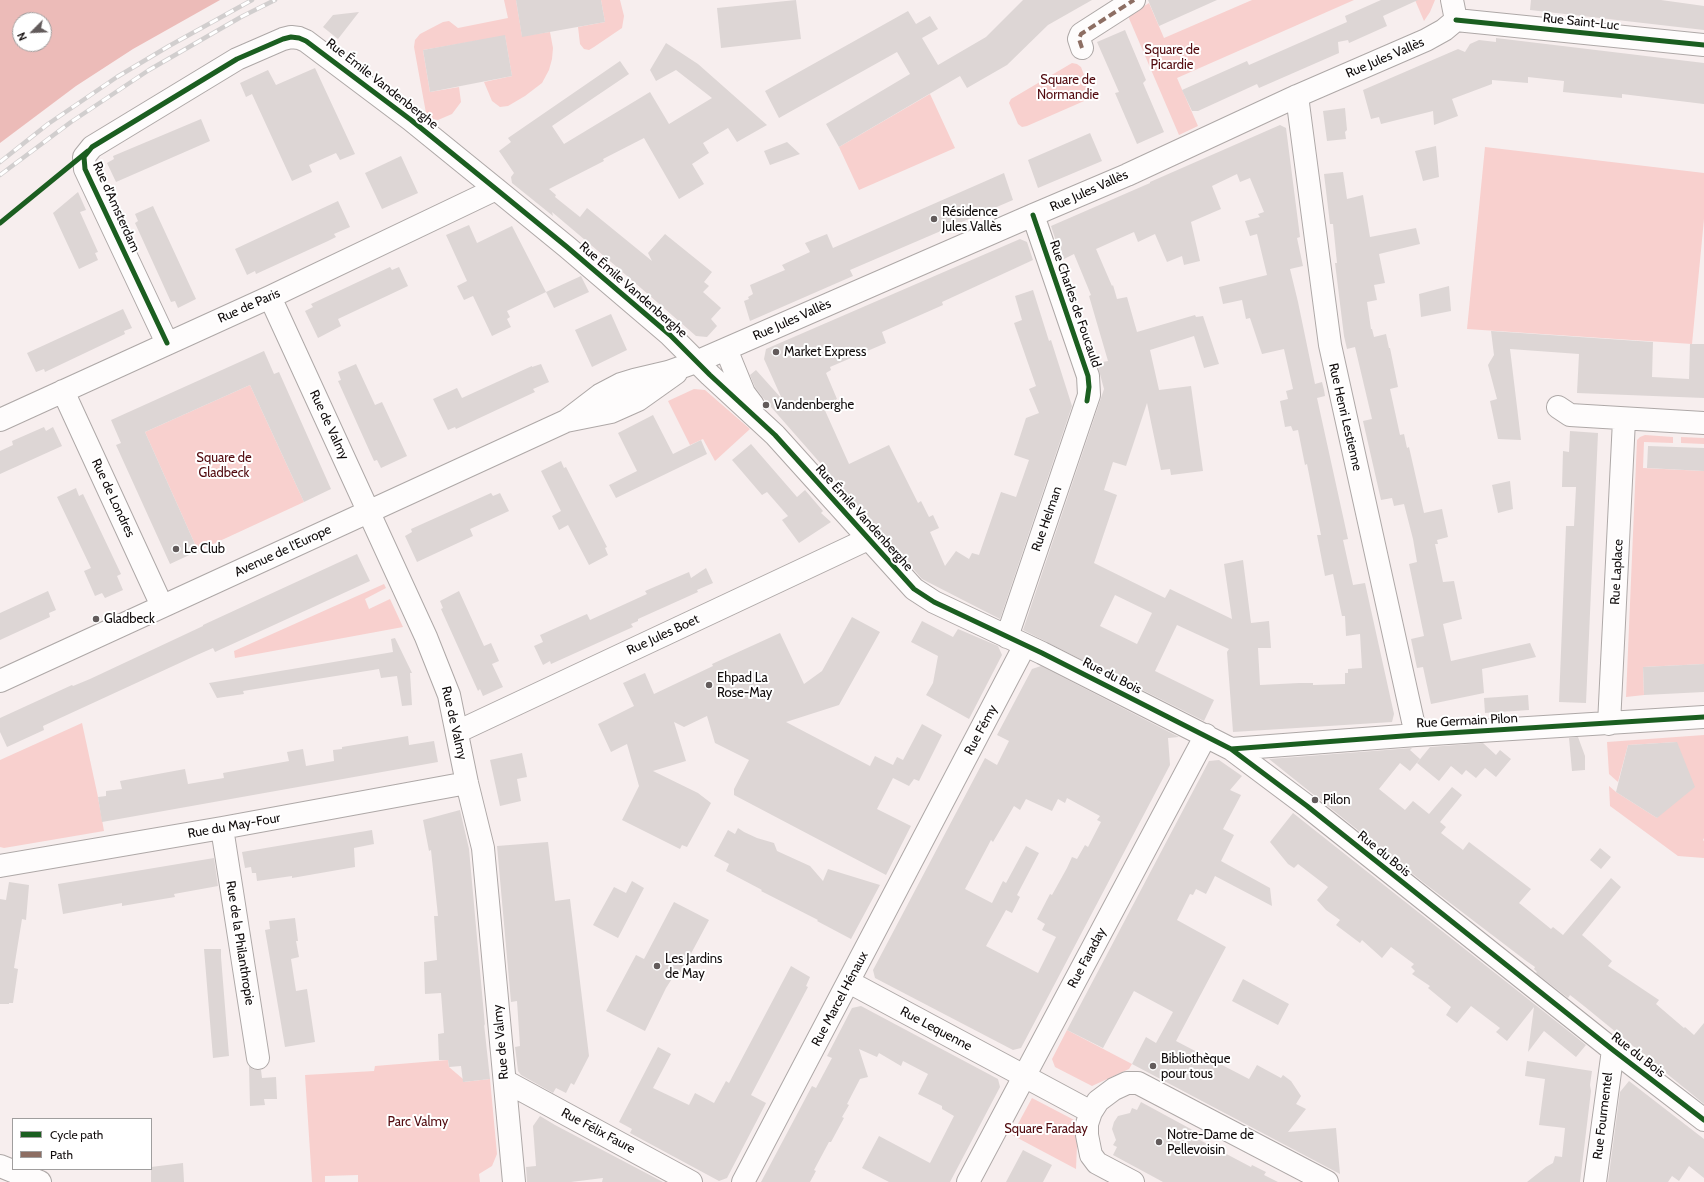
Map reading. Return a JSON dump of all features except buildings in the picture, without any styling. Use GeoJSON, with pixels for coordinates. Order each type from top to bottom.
{"type":"FeatureCollection","features":[{"type":"Feature","properties":{"kind":"street"},"geometry":{"type":"LineString","coordinates":[[1082,48],[1078,39],[1081,34],[1134,0]]}},
{"type":"Feature","properties":{"kind":"street","name":"Rue Saint-Luc"},"geometry":{"type":"LineString","coordinates":[[1454,10],[1704,45]]}},
{"type":"Feature","properties":{"kind":"street","name":"Rue Jules Vallès"},"geometry":{"type":"LineString","coordinates":[[696,362],[1127,175],[1297,96],[1436,36],[1454,10]]}},
{"type":"Feature","properties":{"kind":"street","name":"Rue Émile Vandenberghe"},"geometry":{"type":"LineString","coordinates":[[257,49],[291,37],[306,41],[406,116],[567,247],[670,335],[696,362],[775,435]]}},
{"type":"Feature","properties":{"kind":"street","name":"Rue d'Amsterdam"},"geometry":{"type":"LineString","coordinates":[[167,343],[85,169],[84,157],[92,147],[216,71],[257,49]]}},
{"type":"Feature","properties":{"kind":"street","name":"Rue Henri Lestienne"},"geometry":{"type":"LineString","coordinates":[[1297,96],[1330,345],[1416,735]]}},
{"type":"Feature","properties":{"kind":"street","name":"Rue de Paris"},"geometry":{"type":"LineString","coordinates":[[0,420],[270,297],[496,189]]}},
{"type":"Feature","properties":{"kind":"street","name":"Rue Charles de Foucauld"},"geometry":{"type":"LineString","coordinates":[[1033,216],[1088,376],[1090,387],[1088,401]]}},
{"type":"Feature","properties":{"kind":"street","name":"Rue de Valmy"},"geometry":{"type":"LineString","coordinates":[[270,297],[438,663],[449,694],[467,783],[483,848],[514,1182]]}},
{"type":"Feature","properties":{"kind":"street","name":"Rue Émile Vandenberghe"},"geometry":{"type":"LineString","coordinates":[[726,349],[744,393],[775,435],[906,581],[924,596],[1016,641]]}},
{"type":"Feature","properties":{"kind":"street","name":"Avenue de l'Europe"},"geometry":{"type":"LineString","coordinates":[[0,681],[566,421],[594,398],[616,387],[634,380],[668,372],[696,362]]}},
{"type":"Feature","properties":{"kind":"street","name":"Rue de Londres"},"geometry":{"type":"LineString","coordinates":[[63,391],[162,606]]}},
{"type":"Feature","properties":{"kind":"street","name":"Rue Helman"},"geometry":{"type":"LineString","coordinates":[[1016,641],[1088,401]]}},
{"type":"Feature","properties":{"kind":"street"},"geometry":{"type":"LineString","coordinates":[[1558,407],[1570,415],[1624,420],[1704,423]]}},
{"type":"Feature","properties":{"kind":"street","name":"Rue Laplace"},"geometry":{"type":"LineString","coordinates":[[1609,724],[1624,420]]}},
{"type":"Feature","properties":{"kind":"street","name":"Rue Jules Boet"},"geometry":{"type":"LineString","coordinates":[[457,732],[868,539]]}},
{"type":"Feature","properties":{"kind":"street","name":"Rue du Bois"},"geometry":{"type":"LineString","coordinates":[[1016,641],[1206,735],[1231,749],[1308,806],[1613,1050],[1704,1120]]}},
{"type":"Feature","properties":{"kind":"street","name":"Rue Fémy"},"geometry":{"type":"LineString","coordinates":[[935,815],[1016,641]]}},
{"type":"Feature","properties":{"kind":"street","name":"Rue Germain Pilon"},"geometry":{"type":"LineString","coordinates":[[1231,749],[1416,735],[1704,717]]}},
{"type":"Feature","properties":{"kind":"street","name":"Rue Faraday"},"geometry":{"type":"LineString","coordinates":[[968,1182],[1206,735]]}},
{"type":"Feature","properties":{"kind":"street","name":"Rue du May-Four"},"geometry":{"type":"LineString","coordinates":[[0,866],[222,828],[467,783]]}},
{"type":"Feature","properties":{"kind":"street","name":"Rue Marcel Hénaux"},"geometry":{"type":"LineString","coordinates":[[743,1182],[849,982],[935,815]]}},
{"type":"Feature","properties":{"kind":"street","name":"Rue de la Philanthropie"},"geometry":{"type":"LineString","coordinates":[[222,828],[258,1058]]}},
{"type":"Feature","properties":{"kind":"street","name":"Rue Lequenne"},"geometry":{"type":"LineString","coordinates":[[849,982],[1091,1112]]}},
{"type":"Feature","properties":{"kind":"street","name":"Rue Fourmentel"},"geometry":{"type":"LineString","coordinates":[[1594,1182],[1613,1050]]}},
{"type":"Feature","properties":{"kind":"street","name":"Rue Félix Faure"},"geometry":{"type":"LineString","coordinates":[[505,1081],[691,1182]]}},
{"type":"Feature","properties":{"kind":"street"},"geometry":{"type":"LineString","coordinates":[[1133,1182],[1097,1163],[1091,1155],[1087,1135],[1087,1124],[1091,1112],[1098,1101],[1114,1089],[1127,1083],[1138,1083],[1327,1182]]}},
{"type":"Feature","properties":{"kind":"street"},"geometry":{"type":"LineString","coordinates":[[0,1166],[40,1182]]}},
{"type":"Feature","properties":{"kind":"green space"},"geometry":{"type":"Polygon","coordinates":[[[504,0],[516,0],[522,36],[550,32],[553,48],[552,59],[549,70],[542,83],[525,96],[508,106],[500,107],[492,101],[484,82],[512,76],[505,36],[423,50],[430,92],[459,87],[461,102],[452,114],[438,120],[432,119],[426,113],[414,47],[415,40],[420,34],[443,22],[449,21],[458,28],[508,18],[504,0]]]}},
{"type":"Feature","properties":{"kind":"green space"},"geometry":{"type":"Polygon","coordinates":[[[601,0],[620,0],[624,16],[622,28],[589,50],[584,49],[580,44],[578,27],[605,22],[601,0]]]}},
{"type":"Feature","properties":{"kind":"green space","name":"Square de Picardie"},"geometry":{"type":"Polygon","coordinates":[[[1252,0],[1354,0],[1177,78],[1198,126],[1179,135],[1128,16],[1149,3],[1164,38],[1252,0]]]}},
{"type":"Feature","properties":{"kind":"green space"},"geometry":{"type":"Polygon","coordinates":[[[1415,0],[1435,0],[1424,21],[1415,0]]]}},
{"type":"Feature","properties":{"kind":"green space","name":"Square de Normandie"},"geometry":{"type":"Polygon","coordinates":[[[1072,63],[1081,67],[1091,93],[1091,98],[1027,126],[1022,127],[1018,124],[1009,103],[1011,99],[1072,63]]]}},
{"type":"Feature","properties":{"kind":"green space"},"geometry":{"type":"Polygon","coordinates":[[[930,94],[955,148],[859,190],[839,147],[930,94]]]}},
{"type":"Feature","properties":{"kind":"green space"},"geometry":{"type":"Polygon","coordinates":[[[1485,147],[1704,173],[1704,219],[1692,344],[1467,329],[1485,147]]]}},
{"type":"Feature","properties":{"kind":"green space","name":"Square de Gladbeck"},"geometry":{"type":"Polygon","coordinates":[[[250,385],[304,502],[198,551],[145,432],[250,385]]]}},
{"type":"Feature","properties":{"kind":"green space"},"geometry":{"type":"Polygon","coordinates":[[[694,389],[705,390],[750,429],[715,461],[703,439],[690,445],[668,401],[694,389]]]}},
{"type":"Feature","properties":{"kind":"green space"},"geometry":{"type":"Polygon","coordinates":[[[1645,435],[1673,437],[1673,443],[1644,442],[1643,468],[1704,471],[1704,664],[1643,667],[1644,695],[1626,697],[1637,440],[1645,435]]]}},
{"type":"Feature","properties":{"kind":"green space"},"geometry":{"type":"Polygon","coordinates":[[[1681,437],[1704,438],[1704,444],[1681,443],[1681,437]]]}},
{"type":"Feature","properties":{"kind":"green space"},"geometry":{"type":"Polygon","coordinates":[[[384,584],[386,588],[365,599],[369,609],[390,599],[403,627],[235,658],[234,651],[384,584]]]}},
{"type":"Feature","properties":{"kind":"green space"},"geometry":{"type":"Polygon","coordinates":[[[82,723],[104,831],[4,848],[0,847],[0,760],[82,723]]]}},
{"type":"Feature","properties":{"kind":"green space"},"geometry":{"type":"Polygon","coordinates":[[[1704,735],[1704,858],[1678,856],[1610,806],[1609,786],[1657,818],[1677,742],[1628,745],[1618,782],[1609,774],[1607,742],[1704,735]]]}},
{"type":"Feature","properties":{"kind":"green space","name":"Square Faraday"},"geometry":{"type":"Polygon","coordinates":[[[1067,1030],[1132,1064],[1129,1069],[1092,1086],[1055,1067],[1052,1059],[1067,1030]]]}},
{"type":"Feature","properties":{"kind":"green space","name":"Parc Valmy"},"geometry":{"type":"Polygon","coordinates":[[[448,1060],[449,1067],[463,1079],[463,1082],[490,1079],[497,1154],[492,1166],[479,1174],[480,1182],[358,1182],[358,1175],[325,1176],[325,1182],[312,1182],[305,1075],[374,1071],[375,1066],[448,1060]]]}},
{"type":"Feature","properties":{"kind":"green space","name":"Square Faraday"},"geometry":{"type":"Polygon","coordinates":[[[1032,1098],[1078,1122],[1076,1169],[1012,1135],[1032,1098]]]}},
{"type":"Feature","properties":{"kind":"shaded area"},"geometry":{"type":"Polygon","coordinates":[[[0,0],[220,0],[133,49],[76,86],[0,143],[0,0]]]}},
{"type":"Feature","properties":{"kind":"railway"},"geometry":{"type":"LineString","coordinates":[[0,162],[48,124],[117,77],[252,0]]}},
{"type":"Feature","properties":{"kind":"railway"},"geometry":{"type":"LineString","coordinates":[[0,175],[71,122],[149,70],[241,17],[275,0]]}},
{"type":"Feature","properties":{"kind":"marked path"},"geometry":{"type":"LineString","coordinates":[[1082,48],[1079,39],[1081,34],[1134,0]]}},
{"type":"Feature","properties":{"kind":"cycle path"},"geometry":{"type":"LineString","coordinates":[[1456,20],[1704,45]]}},
{"type":"Feature","properties":{"kind":"cycle path"},"geometry":{"type":"LineString","coordinates":[[167,343],[85,169],[84,157],[92,147],[237,59],[283,39],[291,37],[306,41],[411,120],[567,247],[670,335],[710,375],[775,435],[914,589],[934,602],[1042,653],[1231,749],[1307,806],[1613,1050],[1704,1120]]}},
{"type":"Feature","properties":{"kind":"cycle path"},"geometry":{"type":"LineString","coordinates":[[0,223],[88,151]]}},
{"type":"Feature","properties":{"kind":"cycle path"},"geometry":{"type":"LineString","coordinates":[[1033,215],[1088,376],[1089,387],[1087,401]]}},
{"type":"Feature","properties":{"kind":"cycle path"},"geometry":{"type":"LineString","coordinates":[[1231,749],[1416,735],[1704,717]]}},
{"type":"Feature","properties":{"kind":"place","name":"Résidence Jules Vallès"},"geometry":{"type":"Point","coordinates":[934,219]}},
{"type":"Feature","properties":{"kind":"place","name":"Market Express"},"geometry":{"type":"Point","coordinates":[776,352]}},
{"type":"Feature","properties":{"kind":"place","name":"Vandenberghe"},"geometry":{"type":"Point","coordinates":[766,405]}},
{"type":"Feature","properties":{"kind":"place","name":"Le Club"},"geometry":{"type":"Point","coordinates":[176,549]}},
{"type":"Feature","properties":{"kind":"place","name":"Gladbeck"},"geometry":{"type":"Point","coordinates":[96,619]}},
{"type":"Feature","properties":{"kind":"place","name":"Ehpad La Rose-May"},"geometry":{"type":"Point","coordinates":[709,685]}},
{"type":"Feature","properties":{"kind":"place","name":"Pilon"},"geometry":{"type":"Point","coordinates":[1315,800]}},
{"type":"Feature","properties":{"kind":"place","name":"Les Jardins de May"},"geometry":{"type":"Point","coordinates":[657,966]}},
{"type":"Feature","properties":{"kind":"place","name":"Bibliothèque pour tous"},"geometry":{"type":"Point","coordinates":[1153,1066]}},
{"type":"Feature","properties":{"kind":"place","name":"Notre-Dame de Pellevoisin"},"geometry":{"type":"Point","coordinates":[1159,1142]}}]}
